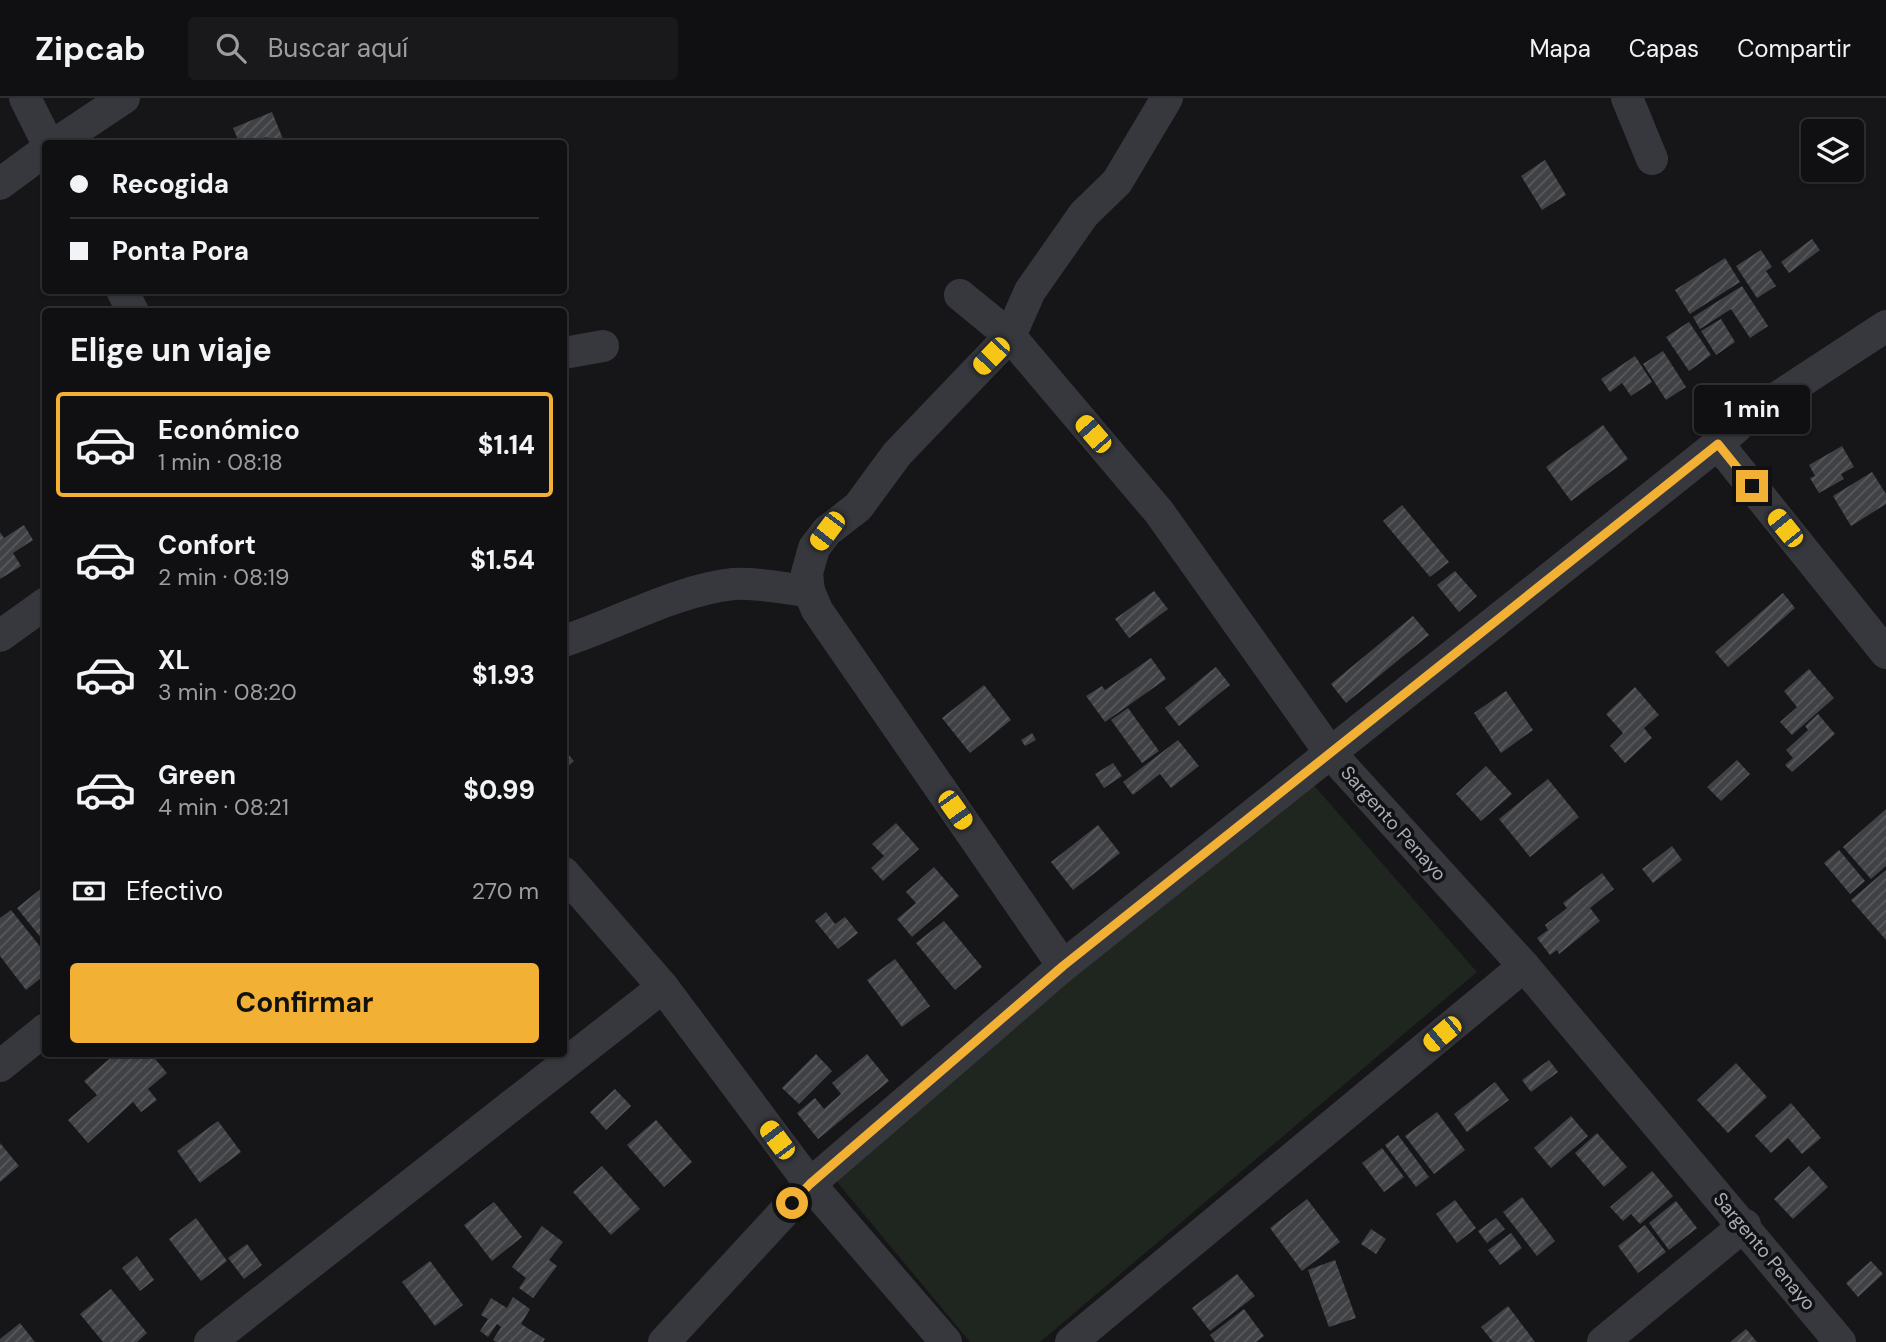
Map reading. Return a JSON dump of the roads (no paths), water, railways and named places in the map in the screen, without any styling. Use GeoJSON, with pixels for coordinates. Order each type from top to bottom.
{"type":"FeatureCollection","features":[{"type":"Feature","properties":{"kind":"street"},"geometry":{"type":"LineString","coordinates":[[25,98],[46,140]]}},
{"type":"Feature","properties":{"kind":"street"},"geometry":{"type":"LineString","coordinates":[[61,140],[124,98]]}},
{"type":"Feature","properties":{"kind":"street"},"geometry":{"type":"LineString","coordinates":[[1063,966],[817,610],[809,591],[807,573],[814,548],[827,531],[858,507],[897,454],[1010,336],[1030,291],[1084,214],[1117,182],[1167,98]]}},
{"type":"Feature","properties":{"kind":"street"},"geometry":{"type":"LineString","coordinates":[[1627,98],[1652,159]]}},
{"type":"Feature","properties":{"kind":"street"},"geometry":{"type":"LineString","coordinates":[[0,184],[42,153]]}},
{"type":"Feature","properties":{"kind":"street","name":"Sargento Penayo"},"geometry":{"type":"LineString","coordinates":[[960,295],[1010,336],[1159,512],[1331,754],[1524,966],[1745,1225],[1840,1342]]}},
{"type":"Feature","properties":{"kind":"street"},"geometry":{"type":"LineString","coordinates":[[664,1342],[810,1184],[1063,966],[1718,444],[1749,416],[1886,326]]}},
{"type":"Feature","properties":{"kind":"street"},"geometry":{"type":"LineString","coordinates":[[567,352],[603,346]]}},
{"type":"Feature","properties":{"kind":"street"},"geometry":{"type":"LineString","coordinates":[[1718,444],[1886,653]]}},
{"type":"Feature","properties":{"kind":"street"},"geometry":{"type":"LineString","coordinates":[[567,640],[613,625],[680,596],[735,584],[809,591]]}},
{"type":"Feature","properties":{"kind":"street"},"geometry":{"type":"LineString","coordinates":[[0,636],[42,606]]}},
{"type":"Feature","properties":{"kind":"street"},"geometry":{"type":"LineString","coordinates":[[567,876],[663,988],[810,1184],[946,1342]]}},
{"type":"Feature","properties":{"kind":"street"},"geometry":{"type":"LineString","coordinates":[[1071,1342],[1524,966]]}},
{"type":"Feature","properties":{"kind":"street"},"geometry":{"type":"LineString","coordinates":[[209,1342],[663,988]]}},
{"type":"Feature","properties":{"kind":"street"},"geometry":{"type":"LineString","coordinates":[[0,1066],[42,1032]]}},
{"type":"Feature","properties":{"kind":"street"},"geometry":{"type":"LineString","coordinates":[[1603,1342],[1745,1225]]}}]}
